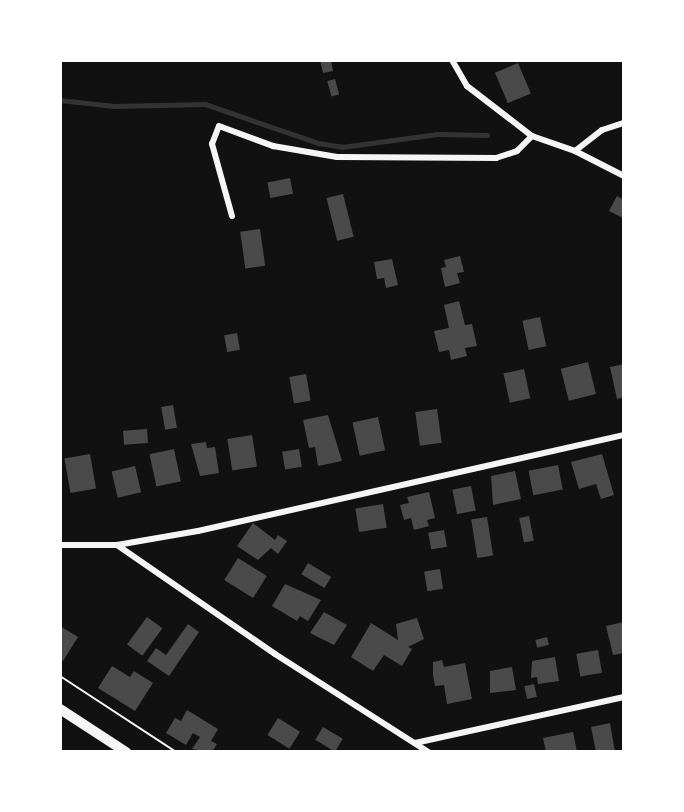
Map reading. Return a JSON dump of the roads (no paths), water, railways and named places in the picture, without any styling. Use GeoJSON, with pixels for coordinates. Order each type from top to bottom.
{"type":"FeatureCollection","features":[{"type":"Feature","properties":{"kind":"main road"},"geometry":{"type":"LineString","coordinates":[[60,709],[126,752]]}},
{"type":"Feature","properties":{"kind":"street"},"geometry":{"type":"LineString","coordinates":[[452,60],[467,86],[532,136],[575,151],[624,176]]}},
{"type":"Feature","properties":{"kind":"street"},"geometry":{"type":"LineString","coordinates":[[575,151],[602,130],[624,123]]}},
{"type":"Feature","properties":{"kind":"street"},"geometry":{"type":"LineString","coordinates":[[232,216],[212,144],[219,126],[273,146],[338,157],[496,158],[517,151],[532,136]]}},
{"type":"Feature","properties":{"kind":"street"},"geometry":{"type":"LineString","coordinates":[[60,545],[117,545],[379,492],[624,435]]}},
{"type":"Feature","properties":{"kind":"street"},"geometry":{"type":"LineString","coordinates":[[117,545],[275,654],[428,752]]}},
{"type":"Feature","properties":{"kind":"street"},"geometry":{"type":"LineString","coordinates":[[415,743],[624,697]]}},
{"type":"Feature","properties":{"kind":"waterway"},"geometry":{"type":"LineString","coordinates":[[60,100],[114,106],[205,104],[318,143],[342,147],[437,134],[487,135]]}}]}
